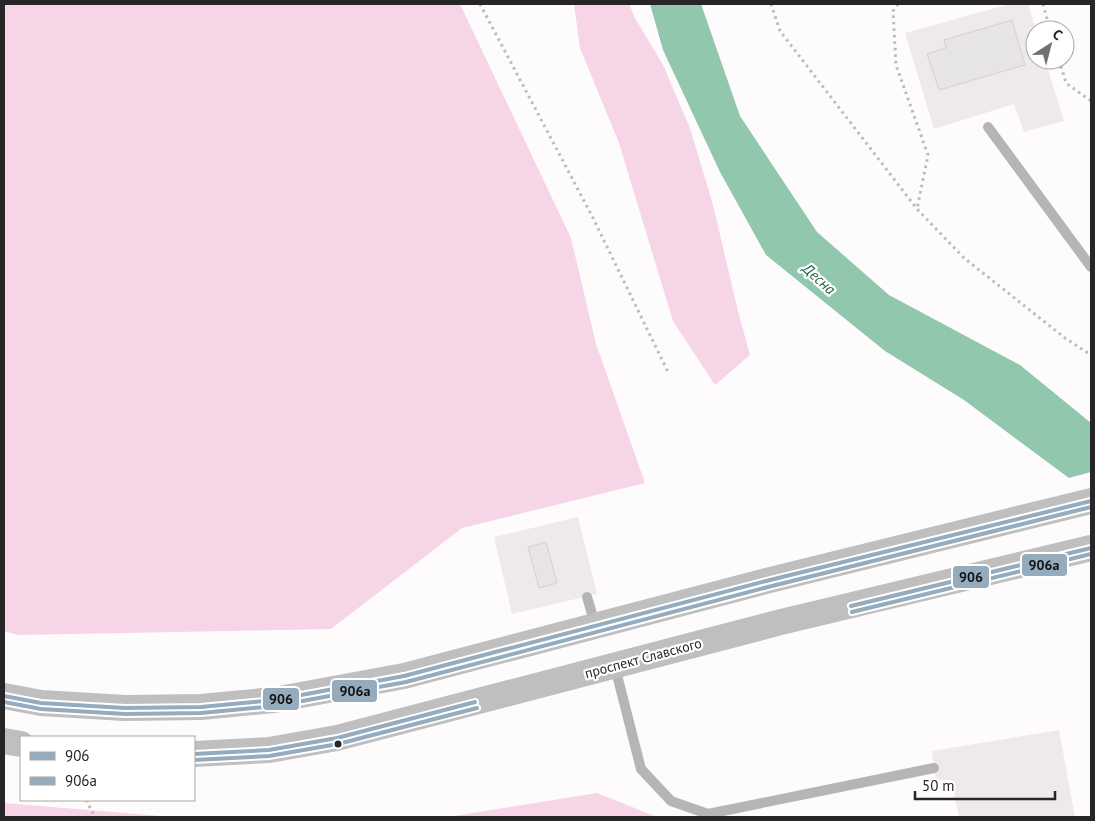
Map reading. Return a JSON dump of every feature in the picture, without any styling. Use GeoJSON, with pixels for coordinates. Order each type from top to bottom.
{"type":"FeatureCollection","features":[{"type":"Feature","properties":{"kind":"main road"},"geometry":{"type":"LineString","coordinates":[[4,696],[41,703],[125,708],[200,707],[274,700],[404,676],[766,581],[1091,501]]}},
{"type":"Feature","properties":{"kind":"main road","name":"проспект Славского"},"geometry":{"type":"LineString","coordinates":[[195,754],[269,750],[337,738],[781,622],[1091,548]]}},
{"type":"Feature","properties":{"kind":"main road"},"geometry":{"type":"LineString","coordinates":[[4,741],[20,744]]}},
{"type":"Feature","properties":{"kind":"lane"},"geometry":{"type":"LineString","coordinates":[[988,126],[1091,267]]}},
{"type":"Feature","properties":{"kind":"lane"},"geometry":{"type":"LineString","coordinates":[[587,596],[596,626]]}},
{"type":"Feature","properties":{"kind":"lane"},"geometry":{"type":"LineString","coordinates":[[615,666],[640,769],[671,801],[708,814],[934,768]]}},
{"type":"Feature","properties":{"kind":"path"},"geometry":{"type":"LineString","coordinates":[[480,4],[592,216],[669,374]]}},
{"type":"Feature","properties":{"kind":"path"},"geometry":{"type":"LineString","coordinates":[[771,4],[780,31],[917,209],[964,258],[1065,338],[1091,355]]}},
{"type":"Feature","properties":{"kind":"path"},"geometry":{"type":"LineString","coordinates":[[898,4],[893,11],[896,64],[928,155],[917,209]]}},
{"type":"Feature","properties":{"kind":"path"},"geometry":{"type":"LineString","coordinates":[[1043,4],[1047,20]]}},
{"type":"Feature","properties":{"kind":"path"},"geometry":{"type":"LineString","coordinates":[[1062,70],[1066,83],[1091,101]]}},
{"type":"Feature","properties":{"kind":"path"},"geometry":{"type":"LineString","coordinates":[[87,801],[95,817]]}},
{"type":"Feature","properties":{"kind":"shaded area"},"geometry":{"type":"Polygon","coordinates":[[[4,4],[460,4],[571,238],[596,344],[645,483],[462,528],[331,629],[18,635],[4,631],[4,4]]]}},
{"type":"Feature","properties":{"kind":"shaded area"},"geometry":{"type":"Polygon","coordinates":[[[574,4],[629,4],[635,18],[663,65],[690,128],[713,205],[750,355],[715,385],[673,321],[619,143],[580,48],[574,4]]]}},
{"type":"Feature","properties":{"kind":"shaded area"},"geometry":{"type":"Polygon","coordinates":[[[1010,4],[1028,4],[1033,20],[1025,20],[1025,70],[1048,70],[1064,121],[1024,132],[1014,104],[934,129],[905,33],[1010,4]]]}},
{"type":"Feature","properties":{"kind":"shaded area"},"geometry":{"type":"Polygon","coordinates":[[[578,517],[597,594],[512,614],[494,537],[578,517]]]}},
{"type":"Feature","properties":{"kind":"shaded area"},"geometry":{"type":"Polygon","coordinates":[[[1059,730],[1075,817],[959,817],[951,780],[936,780],[932,751],[1059,730]]]}},
{"type":"Feature","properties":{"kind":"shaded area"},"geometry":{"type":"Polygon","coordinates":[[[597,793],[657,817],[448,817],[597,793]]]}},
{"type":"Feature","properties":{"kind":"shaded area"},"geometry":{"type":"Polygon","coordinates":[[[4,803],[173,817],[4,817],[4,803]]]}},
{"type":"Feature","properties":{"kind":"water","name":"Десна"},"geometry":{"type":"Polygon","coordinates":[[[650,4],[701,4],[740,116],[817,232],[889,295],[1020,365],[1091,423],[1091,502],[1077,484],[964,400],[885,351],[766,255],[720,172],[663,50],[650,4]]]}},
{"type":"Feature","properties":{"kind":"pier"},"geometry":{"type":"Polygon","coordinates":[[[1091,472],[1091,505],[1075,486],[1065,479],[1091,472]]]}},
{"type":"Feature","properties":{"kind":"building"},"geometry":{"type":"Polygon","coordinates":[[[1012,20],[1025,65],[939,90],[927,54],[946,48],[944,40],[1012,20]]]}},
{"type":"Feature","properties":{"kind":"building"},"geometry":{"type":"Polygon","coordinates":[[[546,542],[557,583],[539,588],[528,547],[546,542]]]}},
{"type":"Feature","properties":{"kind":"transit line","name":"906"},"geometry":{"type":"LineString","coordinates":[[4,696],[41,703],[125,708],[201,707],[274,700],[404,676],[766,581],[1091,501]]}},
{"type":"Feature","properties":{"kind":"transit line","name":"906а"},"geometry":{"type":"LineString","coordinates":[[4,702],[41,709],[125,714],[201,713],[275,706],[406,682],[768,587],[1091,507]]}},
{"type":"Feature","properties":{"kind":"transit line","name":"906"},"geometry":{"type":"LineString","coordinates":[[851,606],[1091,548]]}},
{"type":"Feature","properties":{"kind":"transit line","name":"906а"},"geometry":{"type":"LineString","coordinates":[[852,612],[1091,554]]}},
{"type":"Feature","properties":{"kind":"transit line","name":"906"},"geometry":{"type":"LineString","coordinates":[[195,754],[269,750],[337,738],[475,702]]}},
{"type":"Feature","properties":{"kind":"transit line","name":"906а"},"geometry":{"type":"LineString","coordinates":[[195,760],[269,756],[338,744],[477,708]]}}]}
